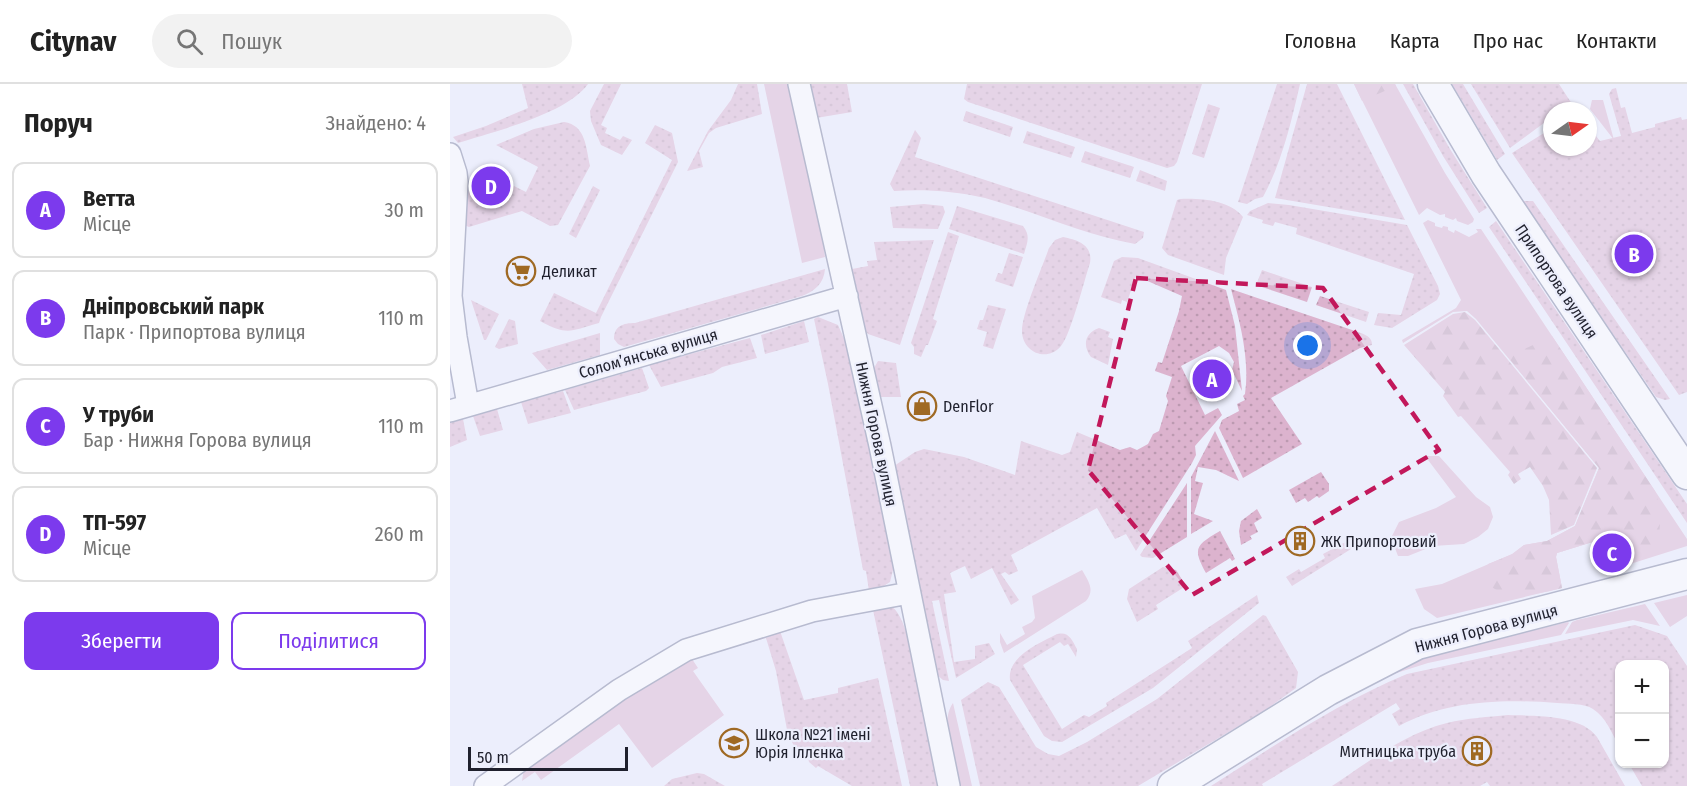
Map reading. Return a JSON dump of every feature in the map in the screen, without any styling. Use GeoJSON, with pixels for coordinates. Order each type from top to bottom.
{"type":"FeatureCollection","features":[{"type":"Feature","properties":{"kind":"street","name":"Нижня Горова вулиця"},"geometry":{"type":"LineString","coordinates":[[799,84],[880,446],[949,786]]}},
{"type":"Feature","properties":{"kind":"street","name":"Припортова вулиця"},"geometry":{"type":"LineString","coordinates":[[1433,84],[1491,181],[1687,474]]}},
{"type":"Feature","properties":{"kind":"street"},"geometry":{"type":"LineString","coordinates":[[450,154],[457,182],[452,305],[459,408]]}},
{"type":"Feature","properties":{"kind":"street","name":"Соломʼянська вулиця"},"geometry":{"type":"LineString","coordinates":[[459,408],[847,296]]}},
{"type":"Feature","properties":{"kind":"street","name":"Нижня Горова вулиця"},"geometry":{"type":"LineString","coordinates":[[1173,786],[1328,690],[1417,644],[1687,574]]}},
{"type":"Feature","properties":{"kind":"street"},"geometry":{"type":"LineString","coordinates":[[485,786],[619,690],[686,650],[812,611],[909,593]]}},
{"type":"Feature","properties":{"kind":"highlighted area"},"geometry":{"type":"Polygon","coordinates":[[[1136,278],[1323,288],[1439,450],[1192,595],[1088,470],[1136,278]]]}},
{"type":"Feature","properties":{"kind":"green space"},"geometry":{"type":"Polygon","coordinates":[[[522,84],[588,84],[578,95],[547,113],[458,143],[453,137],[528,108],[522,84]]]}},
{"type":"Feature","properties":{"kind":"green space"},"geometry":{"type":"Polygon","coordinates":[[[604,84],[621,84],[601,125],[607,128],[605,133],[620,140],[623,136],[632,140],[622,155],[601,145],[591,121],[590,111],[604,84]]]}},
{"type":"Feature","properties":{"kind":"green space"},"geometry":{"type":"Polygon","coordinates":[[[738,84],[757,84],[762,114],[716,128],[709,133],[699,151],[703,167],[687,171],[708,131],[731,100],[738,84]]]}},
{"type":"Feature","properties":{"kind":"green space"},"geometry":{"type":"Polygon","coordinates":[[[764,84],[791,84],[822,232],[825,257],[802,263],[764,84]]]}},
{"type":"Feature","properties":{"kind":"green space"},"geometry":{"type":"Polygon","coordinates":[[[807,84],[847,84],[852,112],[816,118],[807,84]]]}},
{"type":"Feature","properties":{"kind":"green space"},"geometry":{"type":"Polygon","coordinates":[[[967,84],[1202,84],[1177,162],[1174,166],[1167,168],[968,102],[964,99],[967,84]]]}},
{"type":"Feature","properties":{"kind":"green space"},"geometry":{"type":"Polygon","coordinates":[[[1277,84],[1300,84],[1281,156],[1263,197],[1247,204],[1238,202],[1277,84]]]}},
{"type":"Feature","properties":{"kind":"green space"},"geometry":{"type":"Polygon","coordinates":[[[1307,84],[1337,84],[1405,220],[1275,198],[1307,84]]]}},
{"type":"Feature","properties":{"kind":"green space"},"geometry":{"type":"Polygon","coordinates":[[[1354,84],[1395,84],[1474,219],[1473,222],[1468,225],[1457,221],[1456,218],[1453,220],[1445,217],[1445,214],[1440,215],[1427,208],[1419,215],[1354,84]]]}},
{"type":"Feature","properties":{"kind":"green space"},"geometry":{"type":"Polygon","coordinates":[[[1354,84],[1395,84],[1396,86],[1362,101],[1354,84]]]}},
{"type":"Feature","properties":{"kind":"green space"},"geometry":{"type":"Polygon","coordinates":[[[1403,84],[1413,84],[1487,208],[1479,213],[1443,156],[1403,84]]]}},
{"type":"Feature","properties":{"kind":"green space"},"geometry":{"type":"Polygon","coordinates":[[[1452,84],[1463,84],[1505,154],[1497,160],[1452,84]]]}},
{"type":"Feature","properties":{"kind":"green space"},"geometry":{"type":"Polygon","coordinates":[[[1471,84],[1559,84],[1571,102],[1543,102],[1543,124],[1510,148],[1471,84]]]}},
{"type":"Feature","properties":{"kind":"green space"},"geometry":{"type":"Polygon","coordinates":[[[1616,88],[1621,108],[1625,107],[1632,133],[1681,117],[1682,120],[1687,119],[1687,392],[1679,395],[1512,153],[1543,134],[1543,156],[1597,156],[1597,137],[1600,141],[1621,136],[1609,94],[1612,89],[1616,88]]]}},
{"type":"Feature","properties":{"kind":"green space"},"geometry":{"type":"Polygon","coordinates":[[[1592,100],[1603,100],[1614,140],[1597,118],[1597,102],[1592,102],[1592,100]]]}},
{"type":"Feature","properties":{"kind":"green space"},"geometry":{"type":"Polygon","coordinates":[[[1208,104],[1220,108],[1204,158],[1192,154],[1208,104]]]}},
{"type":"Feature","properties":{"kind":"green space"},"geometry":{"type":"Polygon","coordinates":[[[966,111],[1013,127],[1010,137],[963,121],[966,111]]]}},
{"type":"Feature","properties":{"kind":"green space"},"geometry":{"type":"Polygon","coordinates":[[[564,122],[571,124],[581,132],[590,166],[558,225],[550,226],[522,211],[469,227],[464,225],[465,192],[471,191],[478,195],[480,192],[502,204],[512,185],[526,192],[538,167],[496,145],[534,129],[564,122]]]}},
{"type":"Feature","properties":{"kind":"green space"},"geometry":{"type":"Polygon","coordinates":[[[655,125],[672,133],[678,162],[599,323],[569,331],[557,329],[540,321],[554,293],[596,313],[672,160],[645,143],[655,125]]]}},
{"type":"Feature","properties":{"kind":"green space"},"geometry":{"type":"Polygon","coordinates":[[[915,130],[921,138],[915,157],[1144,232],[1143,238],[1135,244],[1116,240],[985,198],[940,191],[894,191],[890,184],[915,130]]]}},
{"type":"Feature","properties":{"kind":"green space"},"geometry":{"type":"Polygon","coordinates":[[[1027,131],[1075,147],[1071,158],[1023,143],[1027,131]]]}},
{"type":"Feature","properties":{"kind":"green space"},"geometry":{"type":"Polygon","coordinates":[[[1085,151],[1134,167],[1130,178],[1081,162],[1085,151]]]}},
{"type":"Feature","properties":{"kind":"green space"},"geometry":{"type":"Polygon","coordinates":[[[1140,170],[1167,181],[1165,191],[1136,181],[1140,170]]]}},
{"type":"Feature","properties":{"kind":"green space"},"geometry":{"type":"Polygon","coordinates":[[[593,186],[600,190],[576,238],[569,234],[593,186]]]}},
{"type":"Feature","properties":{"kind":"green space"},"geometry":{"type":"Polygon","coordinates":[[[1177,200],[1205,200],[1223,204],[1243,217],[1226,258],[1224,275],[1168,255],[1162,248],[1177,200]]]}},
{"type":"Feature","properties":{"kind":"green space"},"geometry":{"type":"Polygon","coordinates":[[[1522,201],[1533,201],[1670,399],[1656,397],[1522,201]]]}},
{"type":"Feature","properties":{"kind":"green space"},"geometry":{"type":"Polygon","coordinates":[[[1268,203],[1407,225],[1438,286],[1440,294],[1437,300],[1392,328],[1374,325],[1378,313],[1401,315],[1414,274],[1296,234],[1297,228],[1275,222],[1273,226],[1247,215],[1250,211],[1268,203]]]}},
{"type":"Feature","properties":{"kind":"green space"},"geometry":{"type":"Polygon","coordinates":[[[924,204],[943,206],[945,212],[938,229],[893,228],[890,207],[924,204]]]}},
{"type":"Feature","properties":{"kind":"green space"},"geometry":{"type":"Polygon","coordinates":[[[957,206],[1023,226],[1028,236],[1024,254],[949,229],[957,206]]]}},
{"type":"Feature","properties":{"kind":"green space"},"geometry":{"type":"Polygon","coordinates":[[[1428,220],[1435,223],[1435,226],[1448,227],[1448,230],[1454,233],[1455,230],[1469,237],[1478,232],[1476,229],[1481,229],[1687,539],[1687,546],[1627,565],[1621,538],[1599,540],[1557,553],[1562,588],[1437,618],[1424,609],[1415,589],[1442,584],[1512,554],[1524,545],[1547,541],[1575,526],[1599,468],[1467,311],[1453,312],[1403,343],[1402,340],[1456,308],[1461,300],[1423,223],[1428,220]]]}},
{"type":"Feature","properties":{"kind":"green space"},"geometry":{"type":"Polygon","coordinates":[[[1496,221],[1687,504],[1687,523],[1489,227],[1496,221]]]}},
{"type":"Feature","properties":{"kind":"green space"},"geometry":{"type":"Polygon","coordinates":[[[948,232],[959,236],[933,319],[937,321],[921,357],[914,354],[914,347],[911,343],[948,232]]]}},
{"type":"Feature","properties":{"kind":"green space"},"geometry":{"type":"Polygon","coordinates":[[[1063,237],[1083,244],[1089,252],[1090,263],[1065,340],[1061,346],[1049,354],[1036,353],[1026,345],[1022,331],[1023,323],[1049,248],[1055,240],[1063,237]]]}},
{"type":"Feature","properties":{"kind":"green space"},"geometry":{"type":"Polygon","coordinates":[[[934,240],[900,345],[868,334],[864,329],[852,269],[868,266],[867,261],[877,260],[874,242],[934,240]]]}},
{"type":"Feature","properties":{"kind":"green space"},"geometry":{"type":"Polygon","coordinates":[[[1009,253],[1023,257],[1013,287],[995,281],[998,273],[1002,274],[1009,253]]]}},
{"type":"Feature","properties":{"kind":"green space"},"geometry":{"type":"Polygon","coordinates":[[[1122,257],[1138,258],[1226,290],[1235,326],[1242,391],[1232,370],[1234,362],[1229,353],[1219,346],[1181,366],[1205,415],[1218,408],[1222,415],[1195,446],[1196,455],[1192,463],[1136,551],[1126,534],[1115,539],[1097,508],[1011,555],[1018,571],[1009,575],[1005,572],[1001,574],[1019,600],[1011,605],[992,568],[971,579],[965,566],[950,573],[956,592],[944,594],[954,662],[975,659],[975,646],[989,643],[995,654],[956,678],[939,600],[932,601],[949,681],[943,680],[936,674],[894,466],[915,452],[924,449],[964,457],[1015,475],[1021,441],[1062,455],[1070,452],[1077,432],[1120,450],[1130,447],[1137,450],[1148,444],[1153,434],[1159,431],[1168,401],[1166,396],[1172,377],[1155,371],[1158,362],[1162,363],[1182,296],[1136,276],[1127,302],[1122,300],[1121,304],[1101,297],[1114,261],[1122,257]]]}},
{"type":"Feature","properties":{"kind":"green space"},"geometry":{"type":"Polygon","coordinates":[[[825,269],[818,286],[802,296],[624,347],[614,339],[617,328],[623,325],[825,269]]]}},
{"type":"Feature","properties":{"kind":"green space"},"geometry":{"type":"Polygon","coordinates":[[[1262,270],[1312,287],[1307,302],[1256,285],[1262,270]]]}},
{"type":"Feature","properties":{"kind":"green space"},"geometry":{"type":"Polygon","coordinates":[[[1231,289],[1361,333],[1369,338],[1372,345],[1360,348],[1271,398],[1302,444],[1243,478],[1219,428],[1222,420],[1239,411],[1237,404],[1245,400],[1243,396],[1246,381],[1245,354],[1231,289]]]}},
{"type":"Feature","properties":{"kind":"green space"},"geometry":{"type":"Polygon","coordinates":[[[1320,296],[1369,312],[1366,322],[1316,305],[1320,296]]]}},
{"type":"Feature","properties":{"kind":"green space"},"geometry":{"type":"Polygon","coordinates":[[[471,300],[499,314],[486,340],[484,340],[471,300]]]}},
{"type":"Feature","properties":{"kind":"green space"},"geometry":{"type":"Polygon","coordinates":[[[988,305],[1006,309],[993,349],[983,346],[987,332],[977,329],[988,305]]]}},
{"type":"Feature","properties":{"kind":"green space"},"geometry":{"type":"Polygon","coordinates":[[[1465,312],[1475,320],[1597,468],[1574,525],[1551,535],[1549,500],[1530,467],[1518,474],[1521,479],[1514,484],[1508,475],[1510,472],[1461,416],[1458,417],[1443,396],[1445,392],[1404,345],[1453,314],[1465,312]]]}},
{"type":"Feature","properties":{"kind":"green space"},"geometry":{"type":"Polygon","coordinates":[[[818,317],[838,325],[849,350],[895,562],[890,582],[879,589],[869,591],[866,571],[863,570],[814,319],[818,317]]]}},
{"type":"Feature","properties":{"kind":"green space"},"geometry":{"type":"Polygon","coordinates":[[[509,319],[515,321],[518,344],[499,349],[495,347],[509,319]]]}},
{"type":"Feature","properties":{"kind":"green space"},"geometry":{"type":"Polygon","coordinates":[[[804,321],[809,342],[765,354],[761,335],[804,321]]]}},
{"type":"Feature","properties":{"kind":"green space"},"geometry":{"type":"Polygon","coordinates":[[[1099,328],[1110,332],[1108,337],[1113,339],[1108,365],[1091,357],[1086,348],[1088,336],[1099,328]]]}},
{"type":"Feature","properties":{"kind":"green space"},"geometry":{"type":"Polygon","coordinates":[[[600,333],[600,355],[547,370],[532,353],[600,333]]]}},
{"type":"Feature","properties":{"kind":"green space"},"geometry":{"type":"Polygon","coordinates":[[[1552,336],[1655,491],[1661,511],[1658,549],[1627,565],[1621,538],[1599,540],[1557,553],[1562,588],[1532,594],[1510,594],[1492,587],[1485,580],[1488,564],[1513,554],[1524,545],[1547,541],[1575,526],[1599,468],[1508,357],[1552,336]]]}},
{"type":"Feature","properties":{"kind":"green space"},"geometry":{"type":"Polygon","coordinates":[[[750,338],[757,358],[661,387],[649,365],[750,338]]]}},
{"type":"Feature","properties":{"kind":"green space"},"geometry":{"type":"Polygon","coordinates":[[[878,361],[896,363],[901,397],[880,397],[874,368],[878,361]]]}},
{"type":"Feature","properties":{"kind":"green space"},"geometry":{"type":"Polygon","coordinates":[[[642,368],[649,388],[646,391],[574,410],[565,390],[642,368]]]}},
{"type":"Feature","properties":{"kind":"green space"},"geometry":{"type":"Polygon","coordinates":[[[563,391],[571,413],[528,424],[521,402],[563,391]]]}},
{"type":"Feature","properties":{"kind":"green space"},"geometry":{"type":"Polygon","coordinates":[[[497,409],[503,430],[480,436],[473,416],[497,409]]]}},
{"type":"Feature","properties":{"kind":"green space"},"geometry":{"type":"Polygon","coordinates":[[[463,419],[467,440],[450,447],[450,423],[463,419]]]}},
{"type":"Feature","properties":{"kind":"green space"},"geometry":{"type":"Polygon","coordinates":[[[1215,431],[1239,481],[1216,470],[1198,467],[1195,481],[1203,483],[1194,514],[1213,521],[1191,534],[1191,477],[1215,431]]]}},
{"type":"Feature","properties":{"kind":"green space"},"geometry":{"type":"Polygon","coordinates":[[[1425,456],[1439,456],[1476,497],[1490,507],[1493,517],[1488,529],[1464,544],[1433,546],[1408,556],[1398,556],[1391,538],[1399,522],[1436,508],[1456,497],[1425,456]]]}},
{"type":"Feature","properties":{"kind":"green space"},"geometry":{"type":"Polygon","coordinates":[[[1321,472],[1329,484],[1329,491],[1308,502],[1305,498],[1296,503],[1289,490],[1321,472]]]}},
{"type":"Feature","properties":{"kind":"green space"},"geometry":{"type":"Polygon","coordinates":[[[1187,483],[1187,537],[1153,558],[1142,557],[1140,555],[1187,483]]]}},
{"type":"Feature","properties":{"kind":"green space"},"geometry":{"type":"Polygon","coordinates":[[[1257,509],[1262,518],[1254,523],[1258,532],[1250,536],[1252,539],[1241,545],[1239,531],[1241,521],[1257,509]]]}},
{"type":"Feature","properties":{"kind":"green space"},"geometry":{"type":"Polygon","coordinates":[[[1220,531],[1235,559],[1232,561],[1230,558],[1206,573],[1199,558],[1199,548],[1201,544],[1220,531]]]}},
{"type":"Feature","properties":{"kind":"green space"},"geometry":{"type":"Polygon","coordinates":[[[1355,537],[1359,544],[1292,586],[1286,577],[1299,569],[1301,572],[1325,558],[1323,554],[1355,537]]]}},
{"type":"Feature","properties":{"kind":"green space"},"geometry":{"type":"Polygon","coordinates":[[[1163,567],[1176,570],[1186,586],[1156,605],[1158,609],[1137,622],[1127,599],[1129,589],[1163,567]]]}},
{"type":"Feature","properties":{"kind":"green space"},"geometry":{"type":"Polygon","coordinates":[[[1082,570],[1091,590],[1086,601],[1004,653],[1000,633],[1007,645],[1025,634],[1022,627],[1035,618],[1032,596],[1082,570]]]}},
{"type":"Feature","properties":{"kind":"green space"},"geometry":{"type":"Polygon","coordinates":[[[1257,595],[1259,603],[1153,688],[1062,742],[1052,741],[1044,736],[1010,680],[1010,672],[1014,664],[1026,651],[1057,634],[1061,633],[1070,637],[1077,649],[1076,657],[1068,644],[1064,646],[1060,642],[1023,665],[1062,729],[1084,715],[1089,717],[1107,706],[1106,703],[1192,648],[1188,641],[1257,595]]]}},
{"type":"Feature","properties":{"kind":"green space"},"geometry":{"type":"Polygon","coordinates":[[[1687,595],[1687,616],[1670,627],[1654,603],[1687,595]]]}},
{"type":"Feature","properties":{"kind":"green space"},"geometry":{"type":"Polygon","coordinates":[[[888,603],[900,617],[907,635],[939,786],[910,786],[872,605],[888,603]]]}},
{"type":"Feature","properties":{"kind":"green space"},"geometry":{"type":"Polygon","coordinates":[[[1645,604],[1660,626],[1633,620],[1565,634],[1572,622],[1577,620],[1645,604]]]}},
{"type":"Feature","properties":{"kind":"green space"},"geometry":{"type":"Polygon","coordinates":[[[1263,615],[1266,616],[1298,672],[1296,688],[1264,711],[1138,786],[980,786],[961,700],[988,682],[999,687],[1036,747],[1048,754],[1059,756],[1087,742],[1157,699],[1263,615]]]}},
{"type":"Feature","properties":{"kind":"green space"},"geometry":{"type":"Polygon","coordinates":[[[1568,622],[1561,635],[1428,663],[1387,676],[1418,659],[1447,650],[1568,622]]]}},
{"type":"Feature","properties":{"kind":"green space"},"geometry":{"type":"Polygon","coordinates":[[[1635,625],[1667,636],[1687,666],[1687,786],[1642,786],[1631,768],[1669,768],[1669,660],[1615,660],[1615,739],[1602,716],[1593,709],[1581,705],[1516,701],[1476,703],[1436,711],[1399,726],[1392,714],[1400,709],[1396,703],[1262,784],[1263,786],[1211,786],[1331,712],[1407,674],[1635,625]]]}},
{"type":"Feature","properties":{"kind":"green space"},"geometry":{"type":"Polygon","coordinates":[[[781,630],[766,638],[692,659],[698,668],[693,671],[724,715],[652,768],[619,724],[541,780],[535,772],[562,753],[522,781],[524,767],[678,662],[781,630]]]}},
{"type":"Feature","properties":{"kind":"green space"},"geometry":{"type":"Polygon","coordinates":[[[780,631],[804,700],[838,693],[838,688],[878,678],[902,786],[852,786],[818,766],[816,768],[808,758],[797,751],[788,735],[776,671],[766,638],[780,631]]]}},
{"type":"Feature","properties":{"kind":"green space"},"geometry":{"type":"Polygon","coordinates":[[[953,703],[972,786],[958,786],[947,732],[949,711],[953,703]]]}},
{"type":"Feature","properties":{"kind":"green space"},"geometry":{"type":"Polygon","coordinates":[[[1508,715],[1543,716],[1569,720],[1590,729],[1625,786],[1490,786],[1487,782],[1480,786],[1332,786],[1401,741],[1416,734],[1447,723],[1508,715]]]}},
{"type":"Feature","properties":{"kind":"green space"},"geometry":{"type":"Polygon","coordinates":[[[697,773],[704,774],[725,786],[664,786],[672,779],[697,773]]]}},
{"type":"Feature","properties":{"kind":"place","name":"ТП-597"},"geometry":{"type":"Point","coordinates":[491,186]}},
{"type":"Feature","properties":{"kind":"place","name":"Дніпровський парк"},"geometry":{"type":"Point","coordinates":[1634,254]}},
{"type":"Feature","properties":{"kind":"place","name":"Деликат"},"geometry":{"type":"Point","coordinates":[521,271]}},
{"type":"Feature","properties":{"kind":"place","name":"Ветта"},"geometry":{"type":"Point","coordinates":[1212,379]}},
{"type":"Feature","properties":{"kind":"place","name":"DenFlor"},"geometry":{"type":"Point","coordinates":[922,406]}},
{"type":"Feature","properties":{"kind":"place","name":"ЖК Припортовий"},"geometry":{"type":"Point","coordinates":[1300,541]}},
{"type":"Feature","properties":{"kind":"place","name":"У труби"},"geometry":{"type":"Point","coordinates":[1612,553]}},
{"type":"Feature","properties":{"kind":"place","name":"Школа №21 імені Юрія Іллєнка"},"geometry":{"type":"Point","coordinates":[734,743]}},
{"type":"Feature","properties":{"kind":"place","name":"Митницька труба"},"geometry":{"type":"Point","coordinates":[1477,751]}}]}
